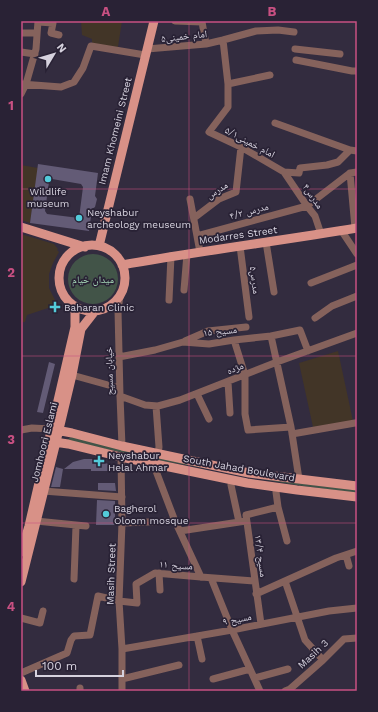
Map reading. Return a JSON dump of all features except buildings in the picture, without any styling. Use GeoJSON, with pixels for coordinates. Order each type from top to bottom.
{"type":"FeatureCollection","features":[{"type":"Feature","properties":{"kind":"main road","name":"Imam Khomeini Street"},"geometry":{"type":"LineString","coordinates":[[99,246],[154,21]]}},
{"type":"Feature","properties":{"kind":"main road"},"geometry":{"type":"LineString","coordinates":[[21,227],[85,247]]}},
{"type":"Feature","properties":{"kind":"main road","name":"Modarres Street"},"geometry":{"type":"LineString","coordinates":[[122,265],[171,256],[356,228]]}},
{"type":"Feature","properties":{"kind":"main road"},"geometry":{"type":"LineString","coordinates":[[99,246],[109,250],[116,256],[122,265],[125,275],[124,286],[120,296],[114,304],[105,309],[95,311],[85,310],[75,306],[67,299],[61,289],[61,268],[67,258],[75,251],[85,247],[99,246]]}},
{"type":"Feature","properties":{"kind":"main road","name":"Jomhoori Eslami"},"geometry":{"type":"LineString","coordinates":[[55,430],[75,327],[75,306]]}},
{"type":"Feature","properties":{"kind":"main road","name":"Jomhoori Eslami"},"geometry":{"type":"LineString","coordinates":[[21,552],[72,374],[81,329],[95,311]]}},
{"type":"Feature","properties":{"kind":"main road","name":"South Jahad Boulevard"},"geometry":{"type":"LineString","coordinates":[[55,430],[249,473],[357,486]]}},
{"type":"Feature","properties":{"kind":"main road"},"geometry":{"type":"LineString","coordinates":[[68,444],[66,438],[72,433]]}},
{"type":"Feature","properties":{"kind":"main road","name":"Jomhoori Eslami"},"geometry":{"type":"LineString","coordinates":[[21,582],[44,491],[52,441]]}},
{"type":"Feature","properties":{"kind":"main road","name":"South Jahad Boulevard"},"geometry":{"type":"LineString","coordinates":[[52,441],[248,483],[357,497]]}},
{"type":"Feature","properties":{"kind":"main road"},"geometry":{"type":"LineString","coordinates":[[248,483],[249,473]]}},
{"type":"Feature","properties":{"kind":"main road"},"geometry":{"type":"LineString","coordinates":[[21,680],[25,691]]}},
{"type":"Feature","properties":{"kind":"street"},"geometry":{"type":"LineString","coordinates":[[21,94],[23,84],[35,54],[38,21],[53,23],[51,33],[59,35]]}},
{"type":"Feature","properties":{"kind":"street"},"geometry":{"type":"LineString","coordinates":[[175,21],[205,22],[206,44]]}},
{"type":"Feature","properties":{"kind":"street","name":"امام خمینی۵"},"geometry":{"type":"LineString","coordinates":[[23,84],[61,87],[74,82],[83,68],[91,46],[146,52],[206,44],[256,31],[278,30],[294,32]]}},
{"type":"Feature","properties":{"kind":"street"},"geometry":{"type":"LineString","coordinates":[[21,33],[37,33]]}},
{"type":"Feature","properties":{"kind":"street","name":"امام خمینی۵/۱"},"geometry":{"type":"LineString","coordinates":[[223,40],[228,84],[228,107],[209,132],[241,147],[284,172]]}},
{"type":"Feature","properties":{"kind":"street"},"geometry":{"type":"LineString","coordinates":[[295,49],[340,54]]}},
{"type":"Feature","properties":{"kind":"street"},"geometry":{"type":"LineString","coordinates":[[21,52],[35,54]]}},
{"type":"Feature","properties":{"kind":"street"},"geometry":{"type":"LineString","coordinates":[[296,60],[357,71]]}},
{"type":"Feature","properties":{"kind":"street"},"geometry":{"type":"LineString","coordinates":[[228,84],[270,75]]}},
{"type":"Feature","properties":{"kind":"street"},"geometry":{"type":"LineString","coordinates":[[275,123],[353,151]]}},
{"type":"Feature","properties":{"kind":"street","name":"مدرس"},"geometry":{"type":"LineString","coordinates":[[194,218],[219,199],[236,192],[241,147]]}},
{"type":"Feature","properties":{"kind":"street"},"geometry":{"type":"LineString","coordinates":[[284,172],[299,172],[300,168],[327,165],[338,162],[353,151]]}},
{"type":"Feature","properties":{"kind":"street","name":"مدرس۴"},"geometry":{"type":"LineString","coordinates":[[284,172],[315,216],[321,234]]}},
{"type":"Feature","properties":{"kind":"street"},"geometry":{"type":"LineString","coordinates":[[307,206],[354,173]]}},
{"type":"Feature","properties":{"kind":"street"},"geometry":{"type":"LineString","coordinates":[[354,173],[356,228]]}},
{"type":"Feature","properties":{"kind":"street"},"geometry":{"type":"LineString","coordinates":[[190,199],[200,252]]}},
{"type":"Feature","properties":{"kind":"street","name":"مدرس ۴/۲"},"geometry":{"type":"LineString","coordinates":[[197,236],[307,206]]}},
{"type":"Feature","properties":{"kind":"street"},"geometry":{"type":"LineString","coordinates":[[340,230],[357,254]]}},
{"type":"Feature","properties":{"kind":"street"},"geometry":{"type":"LineString","coordinates":[[266,242],[274,292]]}},
{"type":"Feature","properties":{"kind":"street","name":"مدرس۵"},"geometry":{"type":"LineString","coordinates":[[240,246],[249,317]]}},
{"type":"Feature","properties":{"kind":"street"},"geometry":{"type":"LineString","coordinates":[[184,290],[187,254]]}},
{"type":"Feature","properties":{"kind":"street"},"geometry":{"type":"LineString","coordinates":[[169,300],[171,256]]}},
{"type":"Feature","properties":{"kind":"street"},"geometry":{"type":"LineString","coordinates":[[311,283],[357,265]]}},
{"type":"Feature","properties":{"kind":"street","name":"خیابان مسیح"},"geometry":{"type":"LineString","coordinates":[[120,296],[118,310],[119,388],[122,446]]}},
{"type":"Feature","properties":{"kind":"street"},"geometry":{"type":"LineString","coordinates":[[315,318],[332,306],[357,296]]}},
{"type":"Feature","properties":{"kind":"street"},"geometry":{"type":"LineString","coordinates":[[183,342],[208,331],[246,327]]}},
{"type":"Feature","properties":{"kind":"street","name":"مسیح ۱۵"},"geometry":{"type":"LineString","coordinates":[[119,357],[155,350],[183,342],[209,344],[271,336],[300,330],[308,351]]}},
{"type":"Feature","properties":{"kind":"street","name":"مژده"},"geometry":{"type":"LineString","coordinates":[[120,396],[145,405],[158,406],[197,394],[277,362],[357,333]]}},
{"type":"Feature","properties":{"kind":"street"},"geometry":{"type":"LineString","coordinates":[[271,336],[292,430],[299,479]]}},
{"type":"Feature","properties":{"kind":"street"},"geometry":{"type":"LineString","coordinates":[[234,340],[245,375],[248,430],[292,430],[357,423]]}},
{"type":"Feature","properties":{"kind":"street"},"geometry":{"type":"LineString","coordinates":[[72,374],[119,388]]}},
{"type":"Feature","properties":{"kind":"street"},"geometry":{"type":"LineString","coordinates":[[228,382],[230,413]]}},
{"type":"Feature","properties":{"kind":"street"},"geometry":{"type":"LineString","coordinates":[[197,394],[209,418]]}},
{"type":"Feature","properties":{"kind":"street"},"geometry":{"type":"LineString","coordinates":[[156,406],[159,447],[158,454]]}},
{"type":"Feature","properties":{"kind":"street"},"geometry":{"type":"LineString","coordinates":[[21,430],[32,428],[55,430]]}},
{"type":"Feature","properties":{"kind":"street","name":"Masih Street"},"geometry":{"type":"LineString","coordinates":[[121,457],[122,524],[119,601],[122,649],[122,691]]}},
{"type":"Feature","properties":{"kind":"street"},"geometry":{"type":"LineString","coordinates":[[156,471],[175,520],[201,577]]}},
{"type":"Feature","properties":{"kind":"street","name":"مسیح ۱۳/۴"},"geometry":{"type":"LineString","coordinates":[[231,485],[243,521],[261,624]]}},
{"type":"Feature","properties":{"kind":"street"},"geometry":{"type":"LineString","coordinates":[[44,491],[122,497]]}},
{"type":"Feature","properties":{"kind":"street"},"geometry":{"type":"LineString","coordinates":[[276,492],[278,507],[288,540]]}},
{"type":"Feature","properties":{"kind":"street"},"geometry":{"type":"LineString","coordinates":[[180,531],[243,521],[246,515],[278,507]]}},
{"type":"Feature","properties":{"kind":"street"},"geometry":{"type":"LineString","coordinates":[[36,520],[86,526]]}},
{"type":"Feature","properties":{"kind":"street"},"geometry":{"type":"LineString","coordinates":[[122,524],[175,520]]}},
{"type":"Feature","properties":{"kind":"street"},"geometry":{"type":"LineString","coordinates":[[74,579],[76,526]]}},
{"type":"Feature","properties":{"kind":"street"},"geometry":{"type":"LineString","coordinates":[[256,594],[336,558],[357,551]]}},
{"type":"Feature","properties":{"kind":"street"},"geometry":{"type":"LineString","coordinates":[[346,555],[349,566]]}},
{"type":"Feature","properties":{"kind":"street","name":"مسیح ۱۱"},"geometry":{"type":"LineString","coordinates":[[119,601],[137,603],[136,584],[155,573],[254,581]]}},
{"type":"Feature","properties":{"kind":"street"},"geometry":{"type":"LineString","coordinates":[[159,573],[160,590]]}},
{"type":"Feature","properties":{"kind":"street"},"geometry":{"type":"LineString","coordinates":[[211,578],[232,630],[260,691]]}},
{"type":"Feature","properties":{"kind":"street"},"geometry":{"type":"LineString","coordinates":[[285,581],[305,640],[323,660]]}},
{"type":"Feature","properties":{"kind":"street"},"geometry":{"type":"LineString","coordinates":[[21,673],[67,653],[71,640],[74,636],[90,635],[98,596],[119,601]]}},
{"type":"Feature","properties":{"kind":"street","name":"مسیح ۹"},"geometry":{"type":"LineString","coordinates":[[122,649],[329,611],[357,608]]}},
{"type":"Feature","properties":{"kind":"street"},"geometry":{"type":"LineString","coordinates":[[21,618],[40,623],[43,611]]}},
{"type":"Feature","properties":{"kind":"street"},"geometry":{"type":"LineString","coordinates":[[197,636],[202,658]]}},
{"type":"Feature","properties":{"kind":"street","name":"Masih 3"},"geometry":{"type":"LineString","coordinates":[[286,691],[323,660],[344,639],[357,638]]}},
{"type":"Feature","properties":{"kind":"street"},"geometry":{"type":"LineString","coordinates":[[122,679],[179,665]]}},
{"type":"Feature","properties":{"kind":"street"},"geometry":{"type":"LineString","coordinates":[[213,679],[250,669]]}},
{"type":"Feature","properties":{"kind":"street"},"geometry":{"type":"LineString","coordinates":[[255,678],[288,669]]}},
{"type":"Feature","properties":{"kind":"shaded area"},"geometry":{"type":"Polygon","coordinates":[[[81,21],[122,21],[118,47],[94,45],[92,39],[82,35],[81,21]]]}},
{"type":"Feature","properties":{"kind":"shaded area"},"geometry":{"type":"Polygon","coordinates":[[[21,165],[38,168],[30,223],[21,220],[21,165]]]}},
{"type":"Feature","properties":{"kind":"shaded area"},"geometry":{"type":"Polygon","coordinates":[[[21,234],[54,244],[59,252],[49,274],[49,288],[56,302],[53,303],[54,306],[27,315],[25,322],[21,322],[21,234]]]}},
{"type":"Feature","properties":{"kind":"shaded area"},"geometry":{"type":"Polygon","coordinates":[[[338,351],[353,421],[313,427],[299,363],[338,351]]]}},
{"type":"Feature","properties":{"kind":"green space","name":"میدان خیام"},"geometry":{"type":"Polygon","coordinates":[[[98,254],[103,255],[111,261],[117,269],[117,289],[111,297],[103,303],[88,304],[83,303],[75,297],[69,289],[68,274],[69,269],[75,261],[83,255],[98,254]]]}},
{"type":"Feature","properties":{"kind":"green space"},"geometry":{"type":"Polygon","coordinates":[[[74,437],[244,475],[163,461],[68,441],[70,438],[74,437]]]}},
{"type":"Feature","properties":{"kind":"green space"},"geometry":{"type":"Polygon","coordinates":[[[260,479],[357,490],[357,493],[303,486],[260,479]]]}},
{"type":"Feature","properties":{"kind":"place","name":"Wildlife museum"},"geometry":{"type":"Point","coordinates":[48,179]}},
{"type":"Feature","properties":{"kind":"place","name":"Neyshabur archeology meuseum"},"geometry":{"type":"Point","coordinates":[79,218]}},
{"type":"Feature","properties":{"kind":"place","name":"Baharan Clinic"},"geometry":{"type":"Point","coordinates":[55,307]}},
{"type":"Feature","properties":{"kind":"place","name":"Neyshabur Helal Ahmar"},"geometry":{"type":"Point","coordinates":[99,461]}},
{"type":"Feature","properties":{"kind":"place","name":"Bagherol Oloom mosque"},"geometry":{"type":"Point","coordinates":[106,514]}}]}
